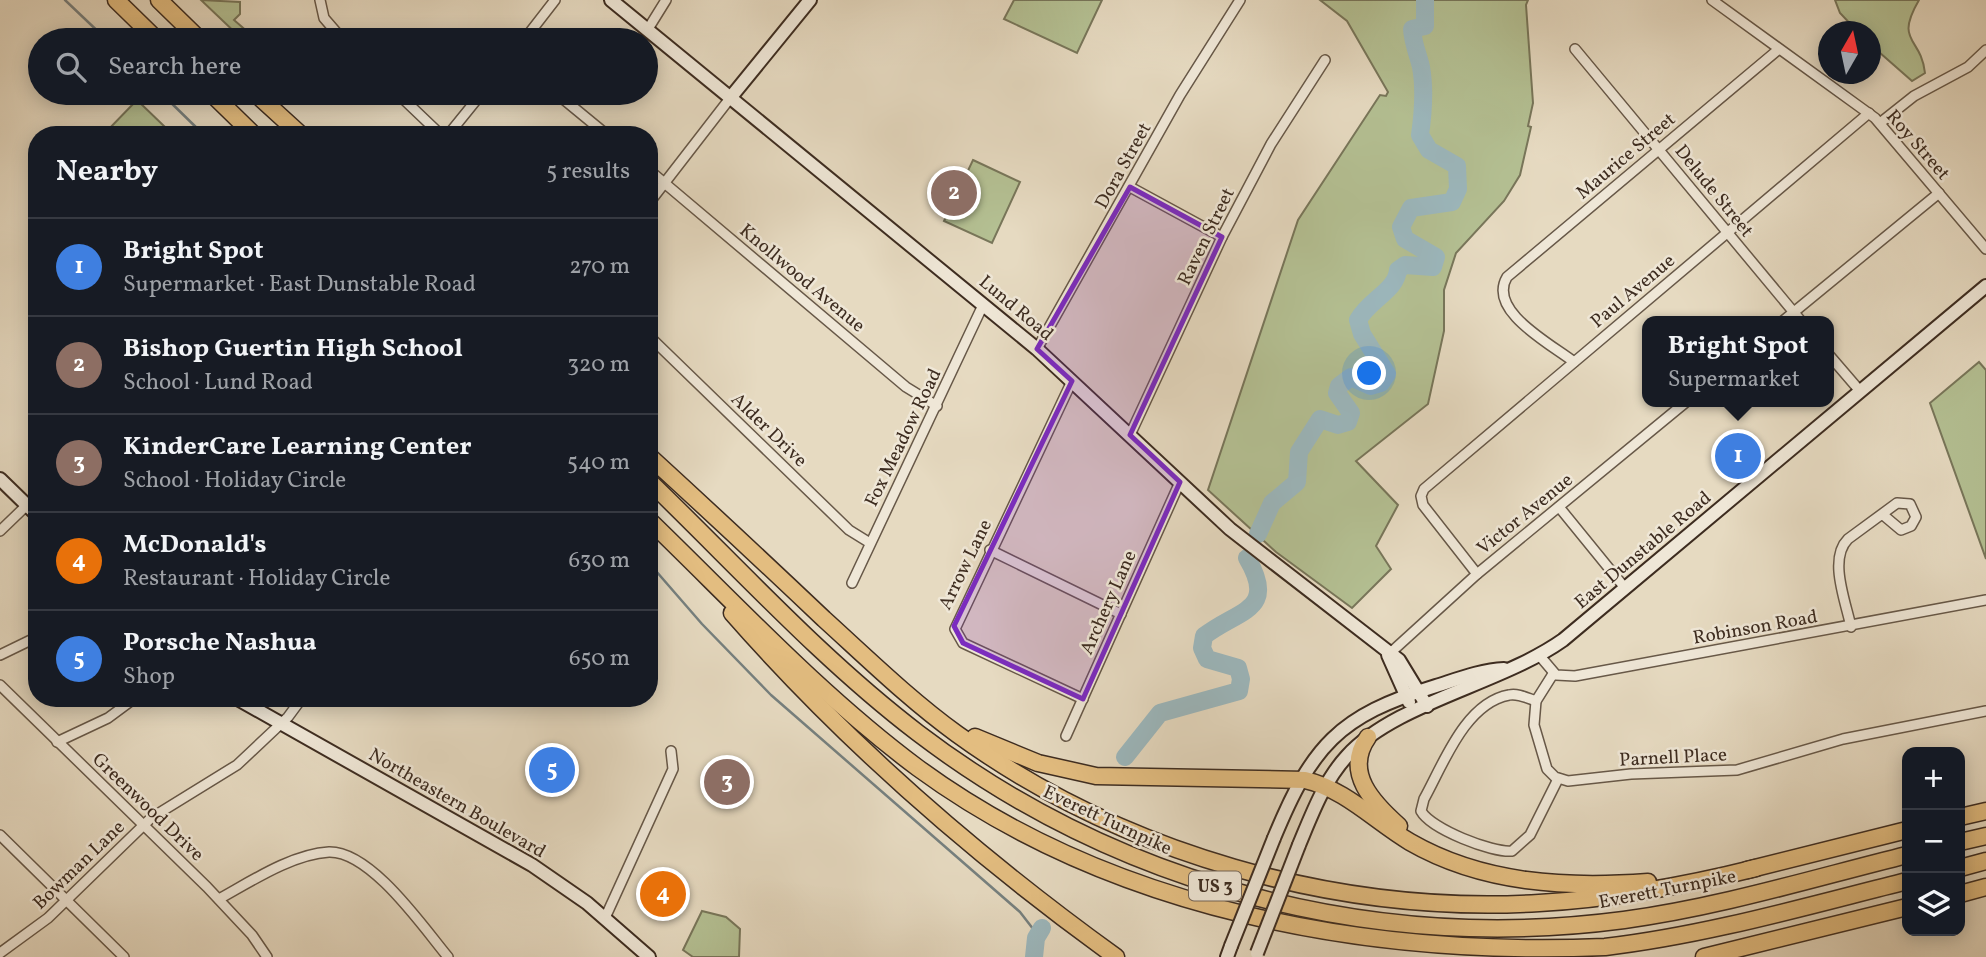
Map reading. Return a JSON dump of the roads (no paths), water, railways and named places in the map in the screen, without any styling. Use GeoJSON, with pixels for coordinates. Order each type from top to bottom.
{"type":"FeatureCollection","features":[{"type":"Feature","properties":{"kind":"highway"},"geometry":{"type":"LineString","coordinates":[[116,0],[145,28]]}},
{"type":"Feature","properties":{"kind":"highway"},"geometry":{"type":"LineString","coordinates":[[159,0],[188,28]]}},
{"type":"Feature","properties":{"kind":"highway"},"geometry":{"type":"LineString","coordinates":[[223,105],[245,126]]}},
{"type":"Feature","properties":{"kind":"highway"},"geometry":{"type":"LineString","coordinates":[[268,105],[290,126]]}},
{"type":"Feature","properties":{"kind":"highway"},"geometry":{"type":"LineString","coordinates":[[658,464],[881,671],[967,742],[1073,804],[1163,844],[1296,882],[1405,900],[1523,904],[1630,894],[1756,868],[1902,831]]}},
{"type":"Feature","properties":{"kind":"highway","name":"Everett Turnpike"},"geometry":{"type":"LineString","coordinates":[[658,490],[859,684],[958,762],[1031,807],[1091,838],[1161,868],[1234,892],[1318,912],[1403,924],[1488,929],[1547,927],[1674,912],[1902,856]]}},
{"type":"Feature","properties":{"kind":"highway","name":"US 3"},"geometry":{"type":"LineString","coordinates":[[658,528],[839,703],[932,778],[1004,824],[1062,855],[1144,889],[1208,910],[1297,933],[1373,946],[1457,953],[1525,953],[1601,948],[1685,935],[1902,882]]}},
{"type":"Feature","properties":{"kind":"highway"},"geometry":{"type":"LineString","coordinates":[[658,529],[777,664],[842,733],[1023,887],[1116,957]]}},
{"type":"Feature","properties":{"kind":"highway"},"geometry":{"type":"LineString","coordinates":[[881,671],[968,733],[1010,753],[1054,768],[1119,779],[1300,779],[1326,786],[1408,841],[1460,865],[1509,878],[1572,884],[1660,881],[1756,868]]}},
{"type":"Feature","properties":{"kind":"highway"},"geometry":{"type":"LineString","coordinates":[[1368,737],[1358,764],[1366,790],[1402,828],[1460,865]]}},
{"type":"Feature","properties":{"kind":"highway"},"geometry":{"type":"LineString","coordinates":[[1965,816],[1986,811]]}},
{"type":"Feature","properties":{"kind":"highway"},"geometry":{"type":"LineString","coordinates":[[1965,841],[1986,836]]}},
{"type":"Feature","properties":{"kind":"highway"},"geometry":{"type":"LineString","coordinates":[[1965,867],[1986,861]]}},
{"type":"Feature","properties":{"kind":"highway"},"geometry":{"type":"LineString","coordinates":[[1965,893],[1986,887]]}},
{"type":"Feature","properties":{"kind":"highway"},"geometry":{"type":"LineString","coordinates":[[1704,957],[1902,907]]}},
{"type":"Feature","properties":{"kind":"street"},"geometry":{"type":"LineString","coordinates":[[320,0],[324,18],[333,28]]}},
{"type":"Feature","properties":{"kind":"street"},"geometry":{"type":"LineString","coordinates":[[533,28],[555,0]]}},
{"type":"Feature","properties":{"kind":"street","name":"Lund Road"},"geometry":{"type":"LineString","coordinates":[[611,0],[647,28]]}},
{"type":"Feature","properties":{"kind":"street"},"geometry":{"type":"LineString","coordinates":[[649,28],[666,0]]}},
{"type":"Feature","properties":{"kind":"street"},"geometry":{"type":"LineString","coordinates":[[658,192],[810,0]]}},
{"type":"Feature","properties":{"kind":"street","name":"Dora Street"},"geometry":{"type":"LineString","coordinates":[[1037,349],[1180,95],[1240,0]]}},
{"type":"Feature","properties":{"kind":"street","name":"Roy Street"},"geometry":{"type":"LineString","coordinates":[[1712,0],[1869,113],[1986,249]]}},
{"type":"Feature","properties":{"kind":"street","name":"Lund Road"},"geometry":{"type":"LineString","coordinates":[[658,37],[1037,349],[1248,543],[1388,655],[1402,663],[1419,691],[1421,709]]}},
{"type":"Feature","properties":{"kind":"street","name":"Delude Street"},"geometry":{"type":"LineString","coordinates":[[1575,49],[1796,316]]}},
{"type":"Feature","properties":{"kind":"street","name":"Maurice Street"},"geometry":{"type":"LineString","coordinates":[[1574,362],[1506,308],[1502,293],[1511,273],[1779,49]]}},
{"type":"Feature","properties":{"kind":"street"},"geometry":{"type":"LineString","coordinates":[[1880,123],[1914,96],[1968,67],[1986,50]]}},
{"type":"Feature","properties":{"kind":"street","name":"Raven Street"},"geometry":{"type":"LineString","coordinates":[[1130,435],[1222,237],[1271,144],[1325,60]]}},
{"type":"Feature","properties":{"kind":"street"},"geometry":{"type":"LineString","coordinates":[[410,105],[432,126]]}},
{"type":"Feature","properties":{"kind":"street"},"geometry":{"type":"LineString","coordinates":[[455,126],[472,105]]}},
{"type":"Feature","properties":{"kind":"street"},"geometry":{"type":"LineString","coordinates":[[571,105],[596,126]]}},
{"type":"Feature","properties":{"kind":"street","name":"Paul Avenue"},"geometry":{"type":"LineString","coordinates":[[1477,574],[1425,507],[1421,495],[1428,485],[1869,113]]}},
{"type":"Feature","properties":{"kind":"street","name":"Knollwood Avenue"},"geometry":{"type":"LineString","coordinates":[[658,177],[906,387],[937,405]]}},
{"type":"Feature","properties":{"kind":"street"},"geometry":{"type":"LineString","coordinates":[[1130,187],[1222,237]]}},
{"type":"Feature","properties":{"kind":"street"},"geometry":{"type":"LineString","coordinates":[[1789,316],[1938,193]]}},
{"type":"Feature","properties":{"kind":"street","name":"East Dunstable Road"},"geometry":{"type":"LineString","coordinates":[[1256,955],[1299,845],[1326,786],[1345,758],[1368,737],[1421,709],[1539,655],[1563,640],[1986,286]]}},
{"type":"Feature","properties":{"kind":"street","name":"Fox Meadow Road"},"geometry":{"type":"LineString","coordinates":[[852,583],[983,305]]}},
{"type":"Feature","properties":{"kind":"street","name":"Alder Drive"},"geometry":{"type":"LineString","coordinates":[[658,345],[849,530],[870,543]]}},
{"type":"Feature","properties":{"kind":"street"},"geometry":{"type":"LineString","coordinates":[[1834,361],[1860,391]]}},
{"type":"Feature","properties":{"kind":"street","name":"Arrow Lane"},"geometry":{"type":"LineString","coordinates":[[1072,381],[954,629],[958,638],[1083,699]]}},
{"type":"Feature","properties":{"kind":"street","name":"Victor Avenue"},"geometry":{"type":"LineString","coordinates":[[1388,655],[1477,574],[1680,407]]}},
{"type":"Feature","properties":{"kind":"street"},"geometry":{"type":"LineString","coordinates":[[0,479],[28,506]]}},
{"type":"Feature","properties":{"kind":"street","name":"Archery Lane"},"geometry":{"type":"LineString","coordinates":[[1066,736],[1180,482]]}},
{"type":"Feature","properties":{"kind":"street"},"geometry":{"type":"LineString","coordinates":[[1559,507],[1625,589]]}},
{"type":"Feature","properties":{"kind":"street"},"geometry":{"type":"LineString","coordinates":[[0,531],[28,513]]}},
{"type":"Feature","properties":{"kind":"street"},"geometry":{"type":"LineString","coordinates":[[1851,626],[1839,563],[1840,550],[1848,539],[1882,514]]}},
{"type":"Feature","properties":{"kind":"street"},"geometry":{"type":"LineString","coordinates":[[990,550],[1121,614]]}},
{"type":"Feature","properties":{"kind":"street","name":"Robinson Road"},"geometry":{"type":"LineString","coordinates":[[1553,674],[1575,676],[1986,600]]}},
{"type":"Feature","properties":{"kind":"street"},"geometry":{"type":"LineString","coordinates":[[0,655],[28,642]]}},
{"type":"Feature","properties":{"kind":"street","name":"Lund Road"},"geometry":{"type":"LineString","coordinates":[[1388,655],[1406,696],[1421,709]]}},
{"type":"Feature","properties":{"kind":"street"},"geometry":{"type":"LineString","coordinates":[[1535,701],[1516,695],[1501,698],[1477,713],[1463,731],[1424,799],[1421,811],[1432,823],[1497,851],[1512,851],[1530,835],[1558,779],[1549,771],[1540,752],[1534,720],[1535,701],[1553,674],[1539,655]]}},
{"type":"Feature","properties":{"kind":"street","name":"East Dunstable Road"},"geometry":{"type":"LineString","coordinates":[[1229,952],[1300,779],[1321,749],[1345,727],[1372,710],[1419,691],[1479,673],[1510,669]]}},
{"type":"Feature","properties":{"kind":"street","name":"Greenwood Drive"},"geometry":{"type":"LineString","coordinates":[[0,685],[219,899],[252,935],[267,957]]}},
{"type":"Feature","properties":{"kind":"street"},"geometry":{"type":"LineString","coordinates":[[57,742],[108,718],[123,707]]}},
{"type":"Feature","properties":{"kind":"street","name":"Northeastern Boulevard"},"geometry":{"type":"LineString","coordinates":[[251,707],[532,866],[605,918],[649,957]]}},
{"type":"Feature","properties":{"kind":"street","name":"Bowman Lane"},"geometry":{"type":"LineString","coordinates":[[0,953],[34,930],[159,812],[223,775],[294,707]]}},
{"type":"Feature","properties":{"kind":"street","name":"Parnell Place"},"geometry":{"type":"LineString","coordinates":[[1558,779],[1575,782],[1631,774],[1737,770],[1843,739],[1986,711]]}},
{"type":"Feature","properties":{"kind":"street"},"geometry":{"type":"LineString","coordinates":[[605,918],[673,769],[671,751]]}},
{"type":"Feature","properties":{"kind":"street"},"geometry":{"type":"LineString","coordinates":[[0,835],[124,957]]}},
{"type":"Feature","properties":{"kind":"street"},"geometry":{"type":"LineString","coordinates":[[219,899],[291,863],[326,852],[345,855],[364,864],[448,957]]}},
{"type":"Feature","properties":{"kind":"waterway"},"geometry":{"type":"LineString","coordinates":[[65,0],[94,28]]}},
{"type":"Feature","properties":{"kind":"waterway"},"geometry":{"type":"LineString","coordinates":[[1258,534],[1272,503],[1297,482],[1299,452],[1320,419],[1338,425],[1348,422],[1351,413],[1337,393],[1339,386],[1351,377],[1371,386],[1381,383],[1387,374],[1362,334],[1358,320],[1369,306],[1388,290],[1398,270],[1405,265],[1433,267],[1436,257],[1405,239],[1401,227],[1411,208],[1452,202],[1458,189],[1457,166],[1429,150],[1420,135],[1423,84],[1412,29],[1425,26],[1425,0]]}},
{"type":"Feature","properties":{"kind":"waterway"},"geometry":{"type":"LineString","coordinates":[[173,105],[195,126]]}},
{"type":"Feature","properties":{"kind":"waterway"},"geometry":{"type":"LineString","coordinates":[[1125,757],[1160,713],[1239,691],[1241,679],[1238,668],[1207,659],[1202,648],[1204,636],[1250,607],[1256,599],[1258,589],[1255,575],[1247,558]]}},
{"type":"Feature","properties":{"kind":"waterway"},"geometry":{"type":"LineString","coordinates":[[658,573],[702,624],[771,695],[1020,912],[1037,934]]}},
{"type":"Feature","properties":{"kind":"waterway"},"geometry":{"type":"LineString","coordinates":[[1034,957],[1036,938],[1042,928]]}},
{"type":"Feature","properties":{"kind":"place","name":"Bishop Guertin High School"},"geometry":{"type":"Point","coordinates":[954,193]}},
{"type":"Feature","properties":{"kind":"place","name":"Bright Spot"},"geometry":{"type":"Point","coordinates":[1738,456]}},
{"type":"Feature","properties":{"kind":"place","name":"Porsche Nashua"},"geometry":{"type":"Point","coordinates":[552,770]}},
{"type":"Feature","properties":{"kind":"place","name":"KinderCare Learning Center"},"geometry":{"type":"Point","coordinates":[727,782]}},
{"type":"Feature","properties":{"kind":"place","name":"McDonald's"},"geometry":{"type":"Point","coordinates":[663,894]}}]}
